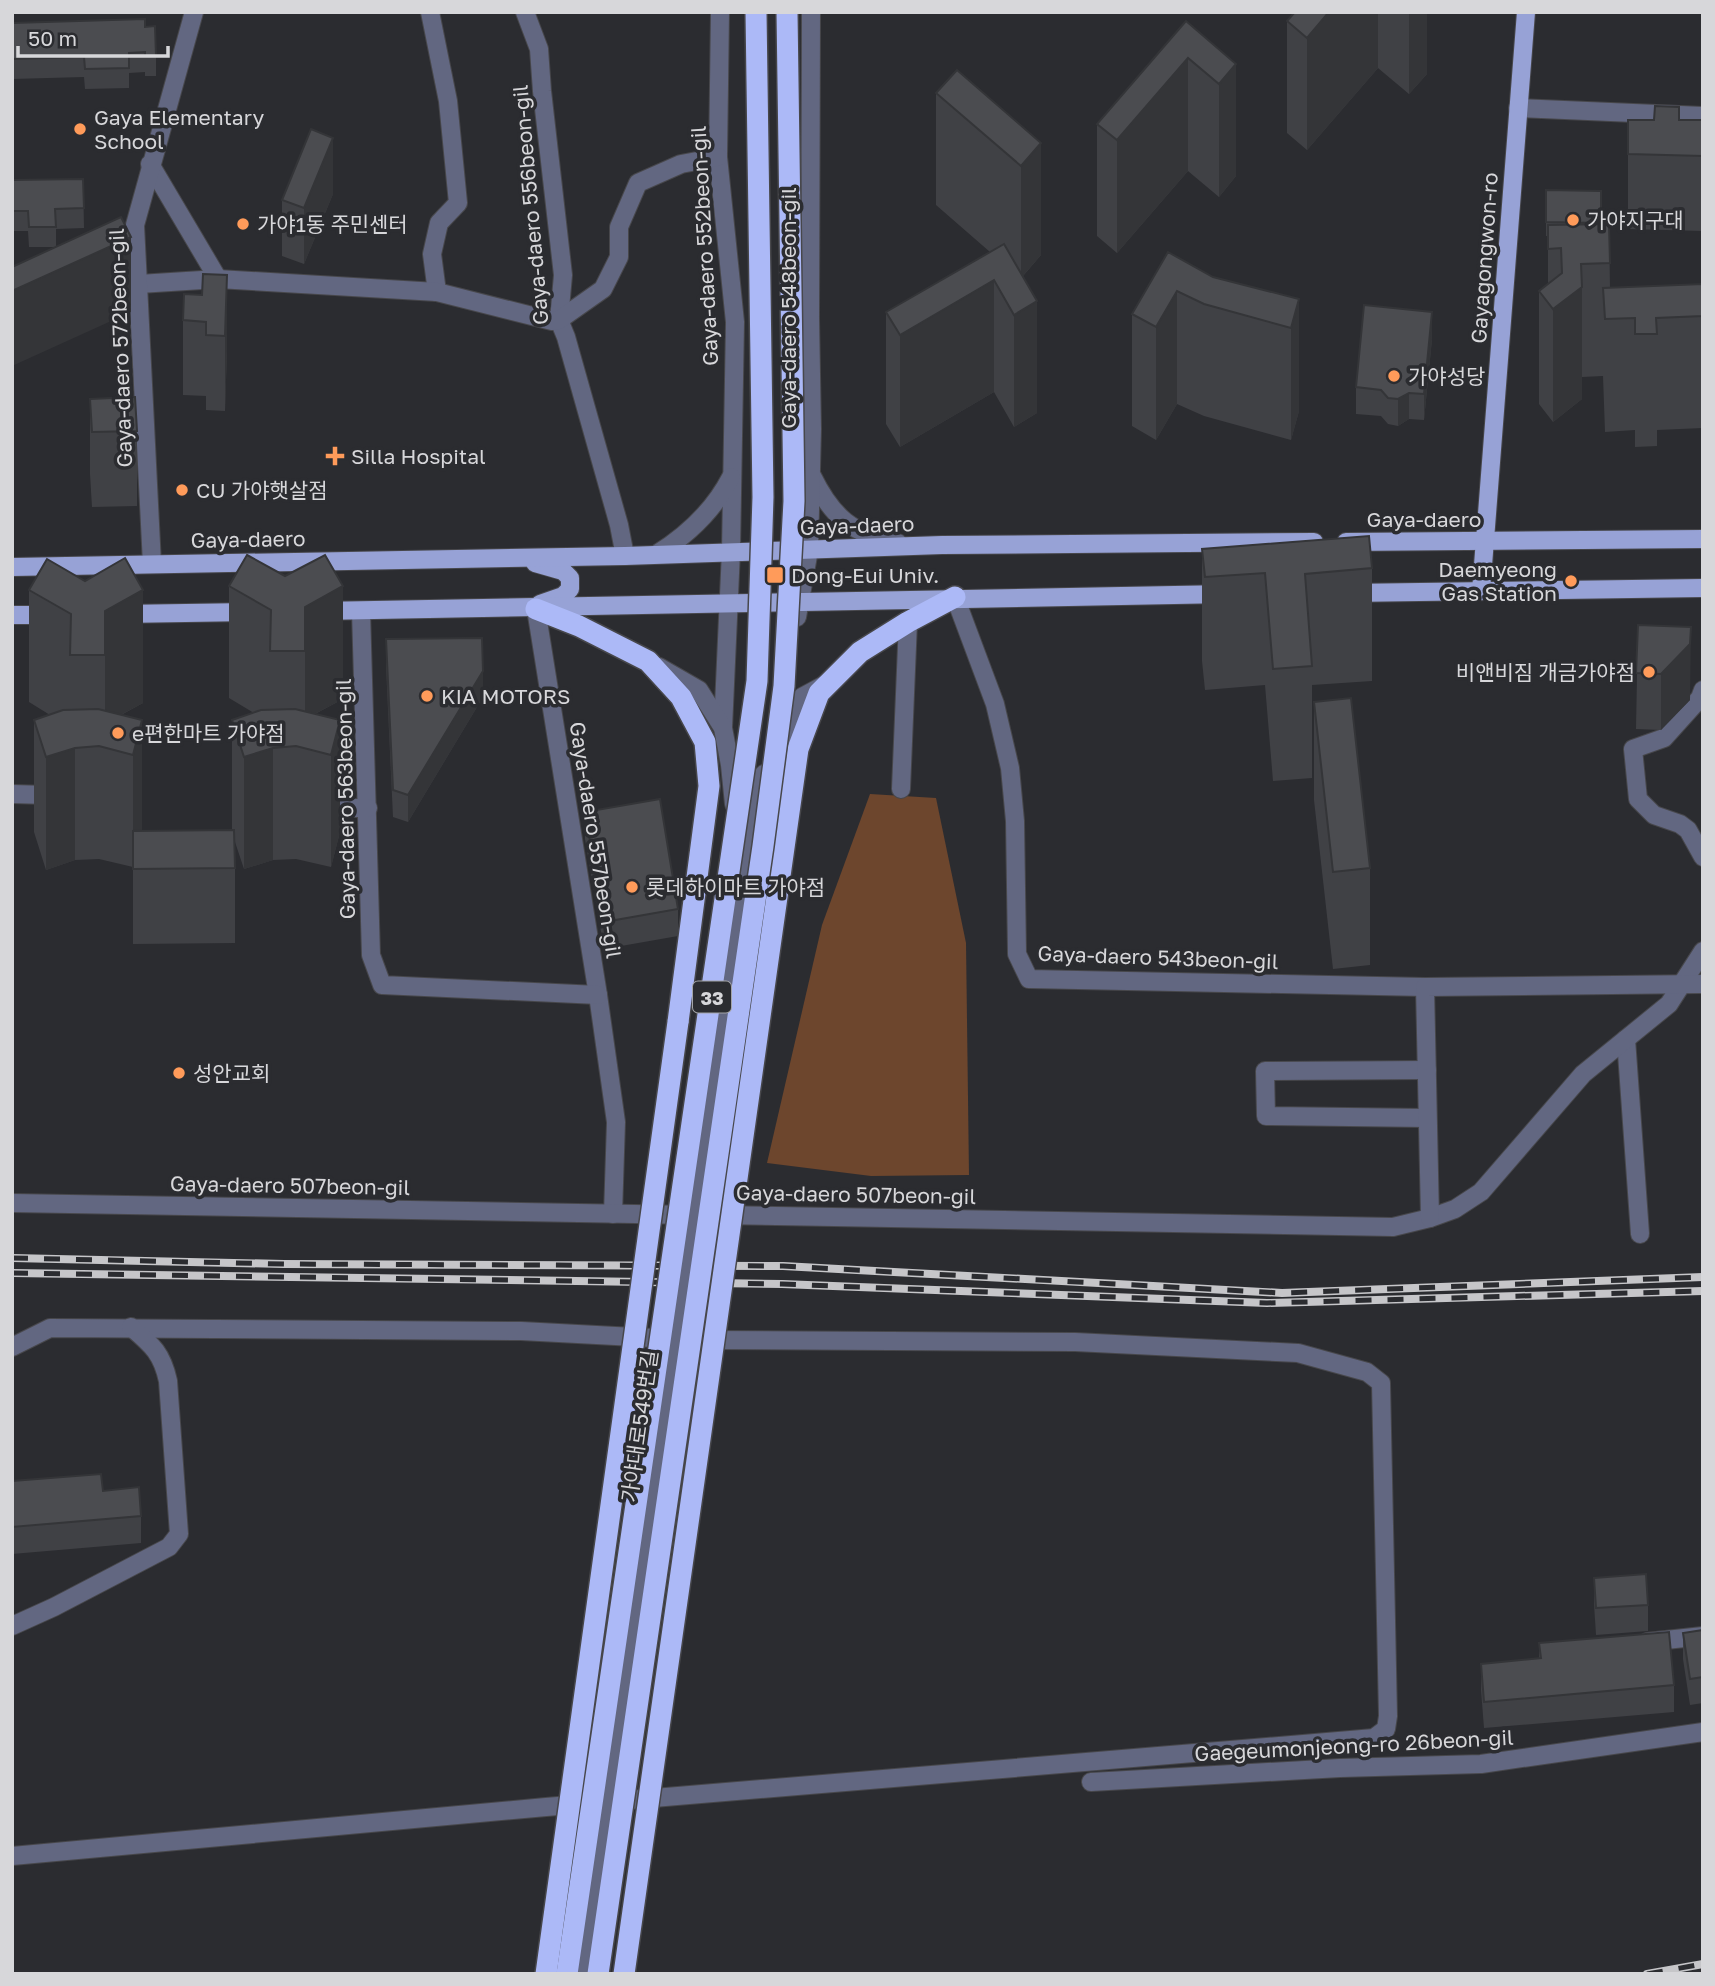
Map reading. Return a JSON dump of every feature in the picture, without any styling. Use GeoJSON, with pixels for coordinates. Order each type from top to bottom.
{"type":"FeatureCollection","features":[{"type":"Feature","properties":{"kind":"highway","name":"33"},"geometry":{"type":"LineString","coordinates":[[567,1974],[757,681],[762,497],[756,12]]}},
{"type":"Feature","properties":{"kind":"highway","name":"33"},"geometry":{"type":"LineString","coordinates":[[598,1974],[784,686],[794,501],[788,12]]}},
{"type":"Feature","properties":{"kind":"highway"},"geometry":{"type":"LineString","coordinates":[[624,1974],[798,749],[819,693],[860,652],[908,622],[956,597]]}},
{"type":"Feature","properties":{"kind":"highway"},"geometry":{"type":"LineString","coordinates":[[530,609],[579,626],[648,661],[681,697],[705,742],[709,786],[546,1974]]}},
{"type":"Feature","properties":{"kind":"main road","name":"Gayagongwon-ro"},"geometry":{"type":"LineString","coordinates":[[1481,591],[1526,12]]}},
{"type":"Feature","properties":{"kind":"main road","name":"Gaya-daero"},"geometry":{"type":"LineString","coordinates":[[12,567],[625,556],[915,546],[1703,539]]}},
{"type":"Feature","properties":{"kind":"main road"},"geometry":{"type":"LineString","coordinates":[[518,558],[563,571],[570,578],[570,589],[563,596],[530,609]]}},
{"type":"Feature","properties":{"kind":"main road"},"geometry":{"type":"LineString","coordinates":[[1329,593],[1703,588]]}},
{"type":"Feature","properties":{"kind":"main road"},"geometry":{"type":"LineString","coordinates":[[306,611],[530,609],[956,597],[1246,594]]}},
{"type":"Feature","properties":{"kind":"main road"},"geometry":{"type":"LineString","coordinates":[[110,614],[264,612]]}},
{"type":"Feature","properties":{"kind":"main road"},"geometry":{"type":"LineString","coordinates":[[12,615],[68,615]]}},
{"type":"Feature","properties":{"kind":"street","name":"Gaya-daero 572beon-gil"},"geometry":{"type":"LineString","coordinates":[[152,564],[139,284],[129,228],[194,12]]}},
{"type":"Feature","properties":{"kind":"street"},"geometry":{"type":"LineString","coordinates":[[430,12],[448,101],[458,203],[439,222],[432,254],[437,292]]}},
{"type":"Feature","properties":{"kind":"street","name":"Gaya-daero 556beon-gil"},"geometry":{"type":"LineString","coordinates":[[525,12],[539,50],[563,275],[559,320],[615,511],[625,556]]}},
{"type":"Feature","properties":{"kind":"street","name":"Gaya-daero 552beon-gil"},"geometry":{"type":"LineString","coordinates":[[720,12],[719,157],[735,322],[731,551],[723,728]]}},
{"type":"Feature","properties":{"kind":"street","name":"Gaya-daero 548beon-gil"},"geometry":{"type":"LineString","coordinates":[[757,803],[809,550],[811,12]]}},
{"type":"Feature","properties":{"kind":"street"},"geometry":{"type":"LineString","coordinates":[[1518,108],[1703,116]]}},
{"type":"Feature","properties":{"kind":"street"},"geometry":{"type":"LineString","coordinates":[[139,284],[218,279],[437,292],[552,321],[559,320],[603,289],[619,257],[619,227],[638,183],[681,164],[719,157]]}},
{"type":"Feature","properties":{"kind":"street"},"geometry":{"type":"LineString","coordinates":[[150,164],[218,279]]}},
{"type":"Feature","properties":{"kind":"street"},"geometry":{"type":"LineString","coordinates":[[657,554],[714,507],[732,474]]}},
{"type":"Feature","properties":{"kind":"street"},"geometry":{"type":"LineString","coordinates":[[811,474],[824,500],[835,514],[851,527],[874,538],[915,546]]}},
{"type":"Feature","properties":{"kind":"street","name":"Gaya-daero 543beon-gil"},"geometry":{"type":"LineString","coordinates":[[956,597],[995,704],[1010,768],[1016,848],[1017,954],[1029,979],[1425,987]]}},
{"type":"Feature","properties":{"kind":"street","name":"Gaya-daero 557beon-gil"},"geometry":{"type":"LineString","coordinates":[[530,609],[598,995],[616,1122],[613,1214]]}},
{"type":"Feature","properties":{"kind":"street","name":"Gaya-daero 563beon-gil"},"geometry":{"type":"LineString","coordinates":[[361,611],[371,955],[382,985],[598,995]]}},
{"type":"Feature","properties":{"kind":"street"},"geometry":{"type":"LineString","coordinates":[[901,789],[908,622]]}},
{"type":"Feature","properties":{"kind":"street"},"geometry":{"type":"LineString","coordinates":[[648,661],[699,690],[723,728],[730,765],[740,884]]}},
{"type":"Feature","properties":{"kind":"street"},"geometry":{"type":"LineString","coordinates":[[740,884],[757,803],[802,697],[829,682]]}},
{"type":"Feature","properties":{"kind":"street"},"geometry":{"type":"LineString","coordinates":[[1703,690],[1700,698],[1664,738],[1633,749],[1638,799],[1654,815],[1680,824],[1688,831],[1703,857]]}},
{"type":"Feature","properties":{"kind":"street"},"geometry":{"type":"LineString","coordinates":[[12,794],[46,795]]}},
{"type":"Feature","properties":{"kind":"street"},"geometry":{"type":"LineString","coordinates":[[324,808],[368,808]]}},
{"type":"Feature","properties":{"kind":"street","name":"가야대로549번길"},"geometry":{"type":"LineString","coordinates":[[580,1974],[740,884]]}},
{"type":"Feature","properties":{"kind":"street","name":"Gaya-daero 507beon-gil"},"geometry":{"type":"LineString","coordinates":[[12,1203],[1393,1227],[1455,1209],[1481,1192],[1583,1074],[1669,1004],[1703,951]]}},
{"type":"Feature","properties":{"kind":"street"},"geometry":{"type":"LineString","coordinates":[[1430,1218],[1425,987],[1703,984]]}},
{"type":"Feature","properties":{"kind":"street"},"geometry":{"type":"LineString","coordinates":[[1626,1039],[1640,1234]]}},
{"type":"Feature","properties":{"kind":"street"},"geometry":{"type":"LineString","coordinates":[[1427,1070],[1265,1071],[1266,1116],[1427,1118]]}},
{"type":"Feature","properties":{"kind":"street"},"geometry":{"type":"LineString","coordinates":[[12,1626],[169,1547],[179,1534],[168,1381],[163,1360],[151,1343],[131,1327]]}},
{"type":"Feature","properties":{"kind":"street"},"geometry":{"type":"LineString","coordinates":[[12,1347],[50,1328],[521,1331],[732,1342],[1075,1342],[1297,1353],[1367,1371],[1381,1383],[1388,1716],[1386,1729],[1374,1738],[560,1806],[12,1856]]}},
{"type":"Feature","properties":{"kind":"street"},"geometry":{"type":"LineString","coordinates":[[1624,1644],[1703,1636]]}},
{"type":"Feature","properties":{"kind":"street","name":"Gaegeumonjeong-ro 26beon-gil"},"geometry":{"type":"LineString","coordinates":[[1091,1782],[1340,1768],[1481,1764],[1703,1732]]}},
{"type":"Feature","properties":{"kind":"shaded area"},"geometry":{"type":"Polygon","coordinates":[[[870,794],[936,798],[966,943],[969,1175],[871,1176],[767,1163],[822,925],[870,794]]]}},
{"type":"Feature","properties":{"kind":"building"},"geometry":{"type":"Polygon","coordinates":[[[1295,12],[1329,12],[1307,38],[1287,21],[1295,12]]]}},
{"type":"Feature","properties":{"kind":"building"},"geometry":{"type":"Polygon","coordinates":[[[145,19],[145,27],[155,26],[156,56],[145,56],[145,52],[129,53],[129,68],[85,69],[84,57],[12,59],[12,23],[145,19]]]}},
{"type":"Feature","properties":{"kind":"building"},"geometry":{"type":"Polygon","coordinates":[[[1186,21],[1236,64],[1219,84],[1188,58],[1117,140],[1097,124],[1186,21]]]}},
{"type":"Feature","properties":{"kind":"building"},"geometry":{"type":"Polygon","coordinates":[[[957,70],[1041,143],[1021,166],[936,93],[957,70]]]}},
{"type":"Feature","properties":{"kind":"building"},"geometry":{"type":"Polygon","coordinates":[[[1655,106],[1679,107],[1679,120],[1703,120],[1703,156],[1628,154],[1628,120],[1654,120],[1655,106]]]}},
{"type":"Feature","properties":{"kind":"building"},"geometry":{"type":"Polygon","coordinates":[[[311,129],[333,138],[304,208],[282,200],[311,129]]]}},
{"type":"Feature","properties":{"kind":"building"},"geometry":{"type":"Polygon","coordinates":[[[83,179],[84,208],[55,209],[56,227],[29,227],[28,211],[12,211],[12,180],[83,179]]]}},
{"type":"Feature","properties":{"kind":"building"},"geometry":{"type":"Polygon","coordinates":[[[1546,190],[1601,191],[1601,223],[1546,222],[1546,190]]]}},
{"type":"Feature","properties":{"kind":"building"},"geometry":{"type":"Polygon","coordinates":[[[121,217],[131,237],[12,291],[12,267],[121,217]]]}},
{"type":"Feature","properties":{"kind":"building"},"geometry":{"type":"Polygon","coordinates":[[[1609,224],[1610,263],[1581,264],[1582,287],[1553,309],[1539,291],[1562,273],[1561,248],[1548,249],[1548,225],[1609,224]]]}},
{"type":"Feature","properties":{"kind":"building"},"geometry":{"type":"Polygon","coordinates":[[[1004,244],[1037,301],[1014,315],[994,280],[900,335],[886,312],[1004,244]]]}},
{"type":"Feature","properties":{"kind":"building"},"geometry":{"type":"Polygon","coordinates":[[[1168,252],[1213,277],[1299,299],[1291,328],[1204,304],[1177,291],[1156,327],[1132,314],[1168,252]]]}},
{"type":"Feature","properties":{"kind":"building"},"geometry":{"type":"Polygon","coordinates":[[[203,274],[227,275],[225,336],[206,335],[206,322],[183,320],[184,294],[202,295],[203,274]]]}},
{"type":"Feature","properties":{"kind":"building"},"geometry":{"type":"Polygon","coordinates":[[[1703,284],[1703,316],[1656,318],[1657,334],[1635,334],[1635,318],[1605,319],[1603,288],[1703,284]]]}},
{"type":"Feature","properties":{"kind":"building","name":"가야성당"},"geometry":{"type":"Polygon","coordinates":[[[1364,305],[1432,312],[1424,394],[1409,393],[1398,399],[1388,398],[1381,390],[1356,387],[1364,305]]]}},
{"type":"Feature","properties":{"kind":"building"},"geometry":{"type":"Polygon","coordinates":[[[135,397],[137,431],[92,432],[90,399],[135,397]]]}},
{"type":"Feature","properties":{"kind":"building"},"geometry":{"type":"Polygon","coordinates":[[[1369,536],[1372,568],[1305,574],[1312,666],[1273,669],[1265,573],[1205,577],[1202,549],[1369,536]]]}},
{"type":"Feature","properties":{"kind":"building"},"geometry":{"type":"Polygon","coordinates":[[[247,555],[285,576],[325,555],[343,586],[305,607],[305,651],[270,651],[271,610],[229,586],[247,555]]]}},
{"type":"Feature","properties":{"kind":"building"},"geometry":{"type":"Polygon","coordinates":[[[125,558],[143,590],[105,611],[105,655],[70,655],[71,614],[29,590],[47,559],[85,581],[125,558]]]}},
{"type":"Feature","properties":{"kind":"building"},"geometry":{"type":"Polygon","coordinates":[[[1638,625],[1691,627],[1690,644],[1661,674],[1636,673],[1638,625]]]}},
{"type":"Feature","properties":{"kind":"building"},"geometry":{"type":"Polygon","coordinates":[[[482,638],[483,671],[408,795],[393,790],[386,639],[482,638]]]}},
{"type":"Feature","properties":{"kind":"building"},"geometry":{"type":"Polygon","coordinates":[[[1351,698],[1370,868],[1333,872],[1314,702],[1351,698]]]}},
{"type":"Feature","properties":{"kind":"building"},"geometry":{"type":"Polygon","coordinates":[[[98,709],[142,720],[133,755],[99,746],[75,748],[46,757],[34,720],[63,710],[98,709]]]}},
{"type":"Feature","properties":{"kind":"building"},"geometry":{"type":"Polygon","coordinates":[[[295,709],[340,720],[331,755],[296,746],[273,748],[244,757],[232,720],[261,710],[295,709]]]}},
{"type":"Feature","properties":{"kind":"building","name":"롯데하이마트 가야점"},"geometry":{"type":"Polygon","coordinates":[[[660,799],[678,909],[604,922],[585,812],[660,799]]]}},
{"type":"Feature","properties":{"kind":"building"},"geometry":{"type":"Polygon","coordinates":[[[234,830],[235,868],[133,869],[133,831],[234,830]]]}},
{"type":"Feature","properties":{"kind":"building"},"geometry":{"type":"Polygon","coordinates":[[[101,1474],[103,1491],[139,1487],[141,1516],[12,1527],[12,1481],[101,1474]]]}},
{"type":"Feature","properties":{"kind":"building"},"geometry":{"type":"Polygon","coordinates":[[[1646,1574],[1648,1605],[1596,1608],[1594,1578],[1646,1574]]]}},
{"type":"Feature","properties":{"kind":"building"},"geometry":{"type":"Polygon","coordinates":[[[1703,1630],[1703,1677],[1690,1679],[1683,1633],[1703,1630]]]}},
{"type":"Feature","properties":{"kind":"building"},"geometry":{"type":"Polygon","coordinates":[[[1669,1632],[1674,1685],[1484,1702],[1481,1664],[1541,1658],[1539,1643],[1669,1632]]]}},
{"type":"Feature","properties":{"kind":"railway"},"geometry":{"type":"LineString","coordinates":[[12,1258],[284,1264],[783,1266],[1282,1293],[1703,1277]]}},
{"type":"Feature","properties":{"kind":"railway"},"geometry":{"type":"LineString","coordinates":[[12,1273],[782,1284],[1267,1303],[1703,1291]]}},
{"type":"Feature","properties":{"kind":"railway"},"geometry":{"type":"LineString","coordinates":[[1647,1974],[1703,1964]]}},
{"type":"Feature","properties":{"kind":"place","name":"Gaya Elementary School"},"geometry":{"type":"Point","coordinates":[80,129]}},
{"type":"Feature","properties":{"kind":"place","name":"가야지구대"},"geometry":{"type":"Point","coordinates":[1573,220]}},
{"type":"Feature","properties":{"kind":"place","name":"가야1동 주민센터"},"geometry":{"type":"Point","coordinates":[243,224]}},
{"type":"Feature","properties":{"kind":"place","name":"가야성당"},"geometry":{"type":"Point","coordinates":[1394,376]}},
{"type":"Feature","properties":{"kind":"place","name":"Silla Hospital"},"geometry":{"type":"Point","coordinates":[335,456]}},
{"type":"Feature","properties":{"kind":"place","name":"CU 가야햇살점"},"geometry":{"type":"Point","coordinates":[182,490]}},
{"type":"Feature","properties":{"kind":"place","name":"Dong-Eui Univ."},"geometry":{"type":"Point","coordinates":[775,575]}},
{"type":"Feature","properties":{"kind":"place","name":"Daemyeong Gas Station"},"geometry":{"type":"Point","coordinates":[1571,581]}},
{"type":"Feature","properties":{"kind":"place","name":"비앤비짐 개금가야점"},"geometry":{"type":"Point","coordinates":[1649,672]}},
{"type":"Feature","properties":{"kind":"place","name":"KIA MOTORS"},"geometry":{"type":"Point","coordinates":[427,696]}},
{"type":"Feature","properties":{"kind":"place","name":"e편한마트 가야점"},"geometry":{"type":"Point","coordinates":[118,733]}},
{"type":"Feature","properties":{"kind":"place","name":"롯데하이마트 가야점"},"geometry":{"type":"Point","coordinates":[632,887]}},
{"type":"Feature","properties":{"kind":"place","name":"성안교회"},"geometry":{"type":"Point","coordinates":[179,1073]}}]}
